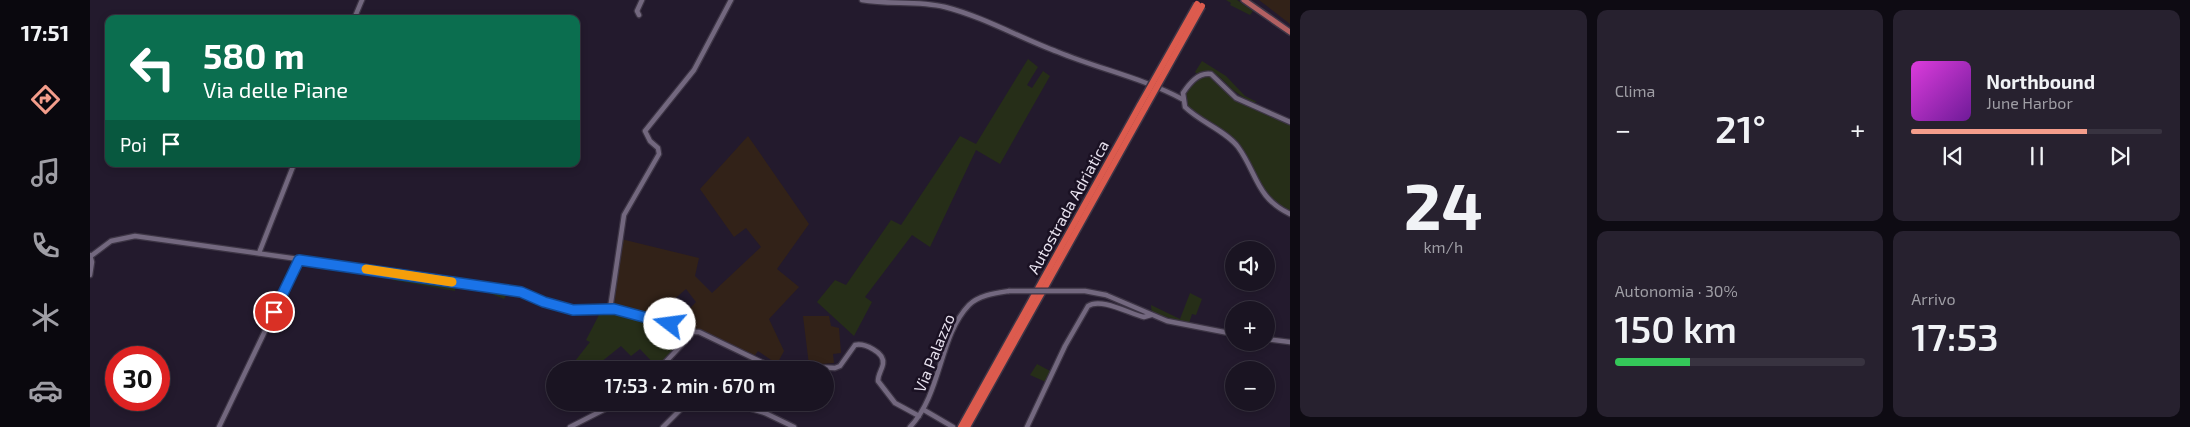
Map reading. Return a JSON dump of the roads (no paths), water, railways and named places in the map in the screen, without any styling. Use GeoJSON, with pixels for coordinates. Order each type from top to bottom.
{"type":"FeatureCollection","features":[{"type":"Feature","properties":{"kind":"highway","name":"Autostrada Adriatica"},"geometry":{"type":"LineString","coordinates":[[961,427],[1201,2]]}},
{"type":"Feature","properties":{"kind":"highway","name":"Autostrada Adriatica"},"geometry":{"type":"LineString","coordinates":[[968,427],[1143,106]]}},
{"type":"Feature","properties":{"kind":"main road"},"geometry":{"type":"LineString","coordinates":[[1244,0],[1290,32]]}},
{"type":"Feature","properties":{"kind":"street"},"geometry":{"type":"LineString","coordinates":[[356,15],[362,0]]}},
{"type":"Feature","properties":{"kind":"street"},"geometry":{"type":"LineString","coordinates":[[639,14],[638,11],[642,0]]}},
{"type":"Feature","properties":{"kind":"street"},"geometry":{"type":"LineString","coordinates":[[610,309],[624,215],[659,154],[658,148],[650,141],[645,131],[694,70],[731,0]]}},
{"type":"Feature","properties":{"kind":"street"},"geometry":{"type":"LineString","coordinates":[[862,0],[918,2],[945,7],[1058,53],[1147,82],[1182,99]]}},
{"type":"Feature","properties":{"kind":"street"},"geometry":{"type":"LineString","coordinates":[[1290,122],[1236,98],[1211,74],[1201,74],[1197,77],[1185,90],[1182,99],[1185,107],[1190,112],[1237,146],[1257,185],[1280,209],[1290,214]]}},
{"type":"Feature","properties":{"kind":"street"},"geometry":{"type":"LineString","coordinates":[[259,253],[293,167]]}},
{"type":"Feature","properties":{"kind":"street"},"geometry":{"type":"LineString","coordinates":[[90,275],[90,255],[111,241],[135,236],[521,292],[544,302],[573,310],[610,309],[688,329],[692,332],[699,332],[759,361]]}},
{"type":"Feature","properties":{"kind":"street"},"geometry":{"type":"LineString","coordinates":[[220,427],[299,260]]}},
{"type":"Feature","properties":{"kind":"street","name":"Via Palazzo"},"geometry":{"type":"LineString","coordinates":[[910,427],[924,410],[953,330],[970,304],[976,300],[991,294],[1009,292],[1085,291],[1106,294],[1151,315]]}},
{"type":"Feature","properties":{"kind":"street"},"geometry":{"type":"LineString","coordinates":[[1027,427],[1065,346],[1088,306],[1092,304],[1102,304],[1144,317],[1151,315],[1178,324],[1225,332]]}},
{"type":"Feature","properties":{"kind":"street"},"geometry":{"type":"LineString","coordinates":[[666,361],[692,332]]}},
{"type":"Feature","properties":{"kind":"street"},"geometry":{"type":"LineString","coordinates":[[1275,340],[1290,342]]}},
{"type":"Feature","properties":{"kind":"street"},"geometry":{"type":"LineString","coordinates":[[834,368],[840,366],[855,345],[863,345],[878,353],[882,358],[883,364],[878,381],[895,404],[919,416]]}},
{"type":"Feature","properties":{"kind":"street"},"geometry":{"type":"LineString","coordinates":[[924,410],[952,426]]}},
{"type":"Feature","properties":{"kind":"street"},"geometry":{"type":"LineString","coordinates":[[570,427],[601,411]]}},
{"type":"Feature","properties":{"kind":"street"},"geometry":{"type":"LineString","coordinates":[[663,427],[679,411]]}},
{"type":"Feature","properties":{"kind":"street"},"geometry":{"type":"LineString","coordinates":[[756,411],[794,427]]}}]}
